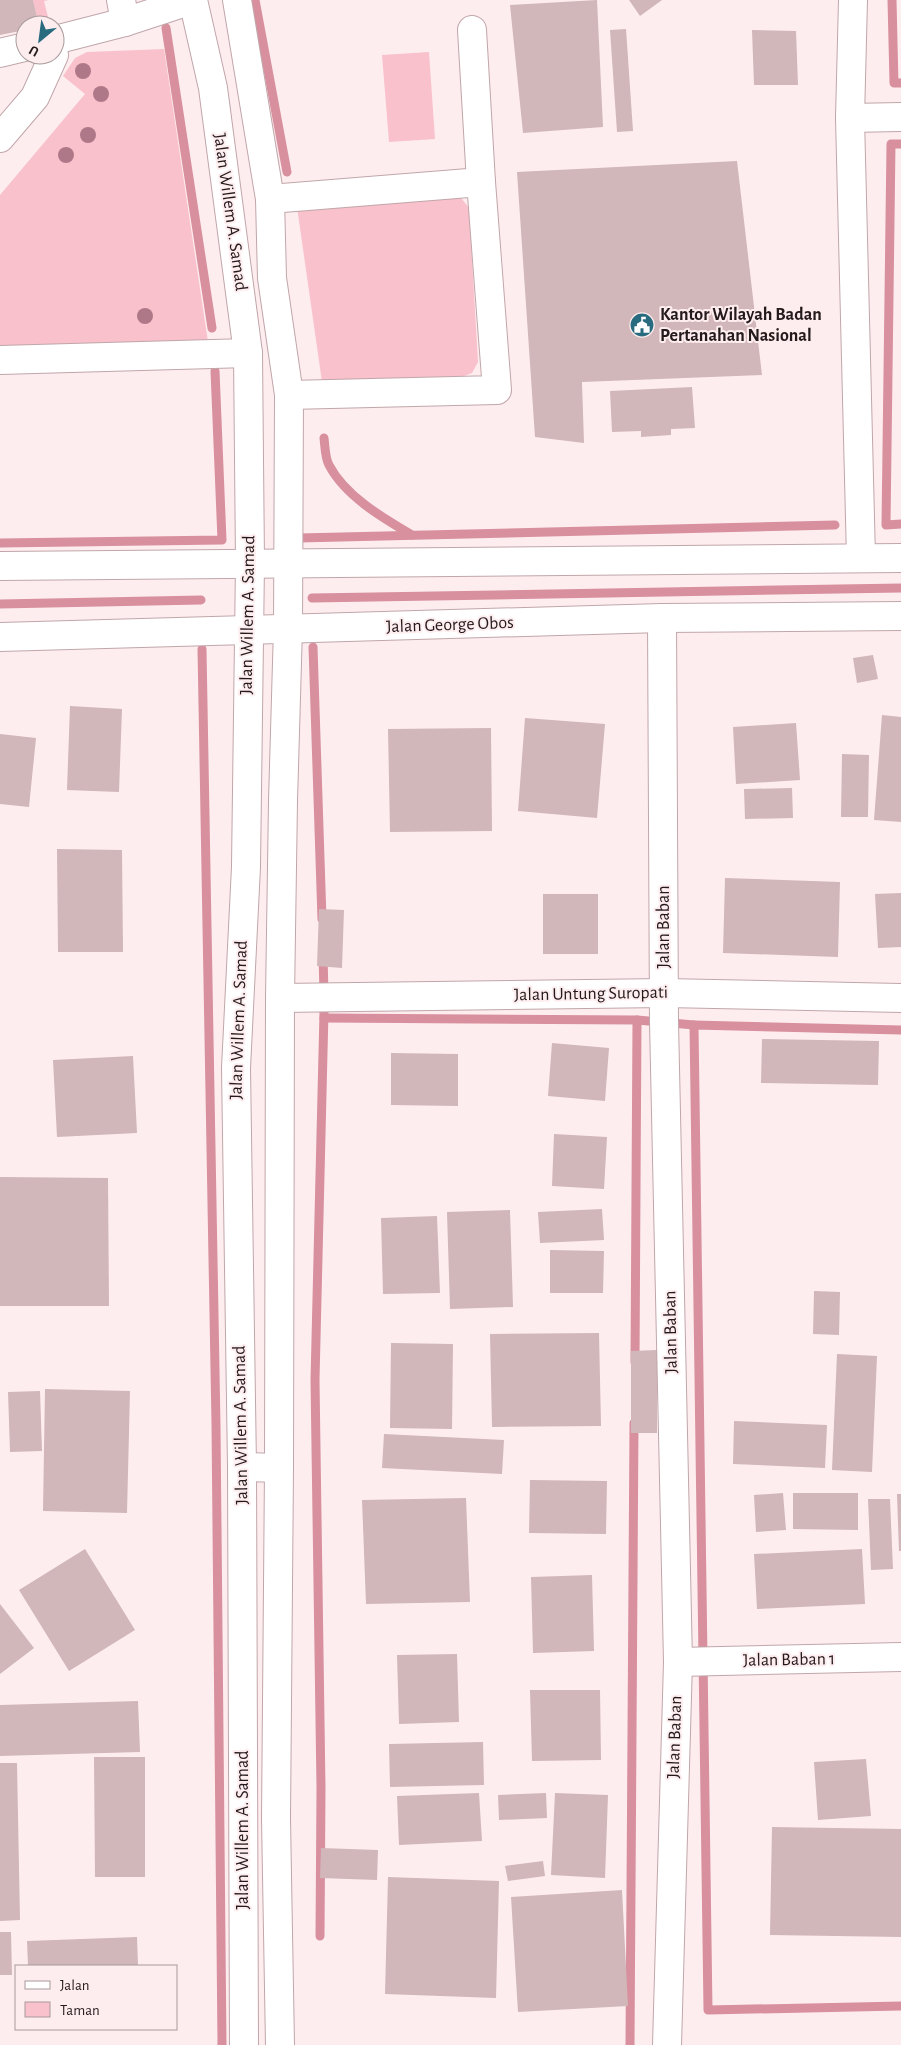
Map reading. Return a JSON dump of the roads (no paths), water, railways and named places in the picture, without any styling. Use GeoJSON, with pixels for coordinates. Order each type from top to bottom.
{"type":"FeatureCollection","features":[{"type":"Feature","properties":{"kind":"main road"},"geometry":{"type":"LineString","coordinates":[[65,42],[123,11],[193,0]]}},
{"type":"Feature","properties":{"kind":"main road","name":"Jalan Willem A. Samad"},"geometry":{"type":"LineString","coordinates":[[193,0],[214,88],[248,353],[250,563],[246,867],[236,1068],[242,1467],[244,2045]]}},
{"type":"Feature","properties":{"kind":"main road","name":"Jalan Willem A. Samad"},"geometry":{"type":"LineString","coordinates":[[237,0],[270,199],[272,278],[289,395],[288,628],[280,998],[276,1819],[280,2045]]}},
{"type":"Feature","properties":{"kind":"main road"},"geometry":{"type":"LineString","coordinates":[[853,0],[850,118],[861,558]]}},
{"type":"Feature","properties":{"kind":"main road"},"geometry":{"type":"LineString","coordinates":[[289,395],[497,390],[481,182],[472,30]]}},
{"type":"Feature","properties":{"kind":"main road"},"geometry":{"type":"LineString","coordinates":[[0,53],[15,49]]}},
{"type":"Feature","properties":{"kind":"main road"},"geometry":{"type":"LineString","coordinates":[[0,138],[35,97],[48,65]]}},
{"type":"Feature","properties":{"kind":"main road"},"geometry":{"type":"LineString","coordinates":[[850,118],[901,117]]}},
{"type":"Feature","properties":{"kind":"main road"},"geometry":{"type":"LineString","coordinates":[[270,199],[481,182]]}},
{"type":"Feature","properties":{"kind":"main road"},"geometry":{"type":"LineString","coordinates":[[0,360],[248,353]]}},
{"type":"Feature","properties":{"kind":"main road"},"geometry":{"type":"LineString","coordinates":[[0,566],[901,558]]}},
{"type":"Feature","properties":{"kind":"main road","name":"Jalan George Obos"},"geometry":{"type":"LineString","coordinates":[[0,637],[662,618],[901,616]]}},
{"type":"Feature","properties":{"kind":"main road","name":"Jalan Baban"},"geometry":{"type":"LineString","coordinates":[[662,618],[664,993],[678,1662],[667,2045]]}},
{"type":"Feature","properties":{"kind":"main road","name":"Jalan Untung Suropati"},"geometry":{"type":"LineString","coordinates":[[280,998],[664,993],[901,998]]}},
{"type":"Feature","properties":{"kind":"main road"},"geometry":{"type":"LineString","coordinates":[[242,1467],[279,1468]]}},
{"type":"Feature","properties":{"kind":"main road","name":"Jalan Baban 1"},"geometry":{"type":"LineString","coordinates":[[678,1662],[901,1658]]}},
{"type":"Feature","properties":{"kind":"waterway"},"geometry":{"type":"LineString","coordinates":[[255,0],[287,172]]}},
{"type":"Feature","properties":{"kind":"waterway"},"geometry":{"type":"LineString","coordinates":[[892,0],[894,83],[901,83]]}},
{"type":"Feature","properties":{"kind":"waterway"},"geometry":{"type":"LineString","coordinates":[[166,28],[212,328]]}},
{"type":"Feature","properties":{"kind":"waterway"},"geometry":{"type":"LineString","coordinates":[[901,144],[891,144],[886,525],[901,524]]}},
{"type":"Feature","properties":{"kind":"waterway"},"geometry":{"type":"LineString","coordinates":[[0,543],[222,540],[215,371]]}},
{"type":"Feature","properties":{"kind":"waterway"},"geometry":{"type":"LineString","coordinates":[[324,438],[328,462],[345,487],[366,505],[412,535]]}},
{"type":"Feature","properties":{"kind":"waterway"},"geometry":{"type":"LineString","coordinates":[[299,538],[835,525]]}},
{"type":"Feature","properties":{"kind":"waterway"},"geometry":{"type":"LineString","coordinates":[[312,598],[901,588]]}},
{"type":"Feature","properties":{"kind":"waterway"},"geometry":{"type":"LineString","coordinates":[[0,604],[201,600]]}},
{"type":"Feature","properties":{"kind":"waterway"},"geometry":{"type":"LineString","coordinates":[[313,647],[322,919]]}},
{"type":"Feature","properties":{"kind":"waterway"},"geometry":{"type":"LineString","coordinates":[[202,649],[216,1425],[222,2045]]}},
{"type":"Feature","properties":{"kind":"waterway"},"geometry":{"type":"LineString","coordinates":[[323,955],[324,994]]}},
{"type":"Feature","properties":{"kind":"waterway"},"geometry":{"type":"LineString","coordinates":[[320,1936],[321,1788],[315,1380],[324,1012]]}},
{"type":"Feature","properties":{"kind":"waterway"},"geometry":{"type":"LineString","coordinates":[[324,1018],[637,1020],[635,1362]]}},
{"type":"Feature","properties":{"kind":"waterway"},"geometry":{"type":"LineString","coordinates":[[637,1020],[694,1025]]}},
{"type":"Feature","properties":{"kind":"waterway"},"geometry":{"type":"LineString","coordinates":[[901,1030],[694,1025],[708,2010],[901,2006]]}},
{"type":"Feature","properties":{"kind":"waterway"},"geometry":{"type":"LineString","coordinates":[[630,2045],[634,1423]]}},
{"type":"Feature","properties":{"kind":"place","name":"Kantor Wilayah Badan Pertanahan Nasional"},"geometry":{"type":"Point","coordinates":[642,325]}}]}
